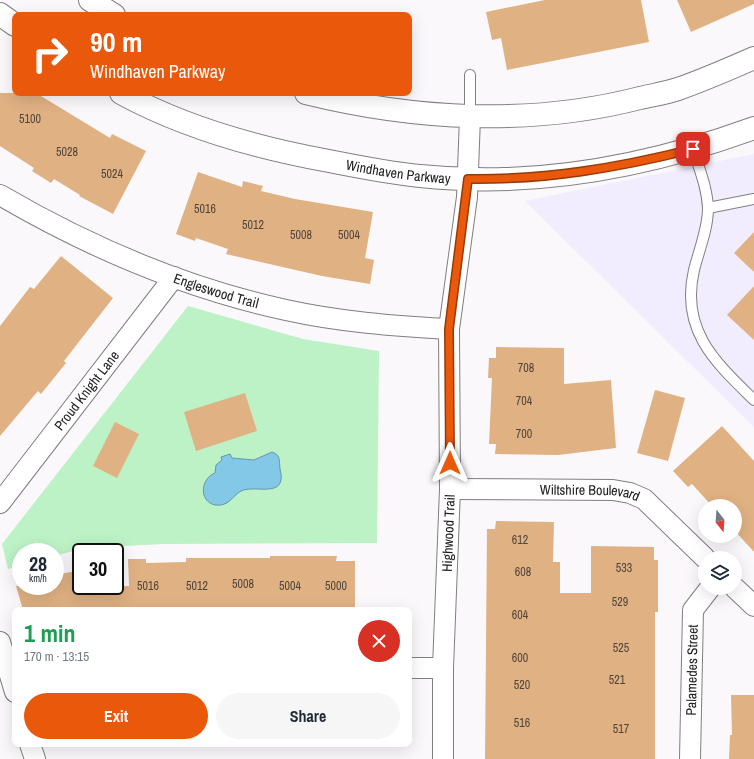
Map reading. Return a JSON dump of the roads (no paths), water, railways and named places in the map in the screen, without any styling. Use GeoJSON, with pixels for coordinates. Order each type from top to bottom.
{"type":"FeatureCollection","features":[{"type":"Feature","properties":{"kind":"main road"},"geometry":{"type":"LineString","coordinates":[[90,0],[109,12]]}},
{"type":"Feature","properties":{"kind":"main road"},"geometry":{"type":"LineString","coordinates":[[0,14],[12,23]]}},
{"type":"Feature","properties":{"kind":"main road"},"geometry":{"type":"LineString","coordinates":[[318,96],[397,111],[470,117],[564,113],[621,103],[678,89],[754,58]]}},
{"type":"Feature","properties":{"kind":"main road","name":"Windhaven Parkway"},"geometry":{"type":"LineString","coordinates":[[128,96],[196,127],[252,144],[306,157],[376,170],[419,176],[468,179],[527,178],[620,167],[693,149],[754,128]]}},
{"type":"Feature","properties":{"kind":"street","name":"Highwood Trail"},"geometry":{"type":"LineString","coordinates":[[444,759],[444,668],[450,489],[449,329],[468,179],[470,117]]}},
{"type":"Feature","properties":{"kind":"street","name":"Engleswood Trail"},"geometry":{"type":"LineString","coordinates":[[0,195],[74,236],[174,277],[213,291],[293,311],[370,323],[449,329]]}},
{"type":"Feature","properties":{"kind":"street","name":"Proud Knight Lane"},"geometry":{"type":"LineString","coordinates":[[0,503],[174,277]]}},
{"type":"Feature","properties":{"kind":"street","name":"Wiltshire Boulevard"},"geometry":{"type":"LineString","coordinates":[[450,489],[613,490],[630,493],[650,504],[698,551]]}},
{"type":"Feature","properties":{"kind":"street","name":"Palamedes Street"},"geometry":{"type":"LineString","coordinates":[[690,759],[693,610],[705,595]]}},
{"type":"Feature","properties":{"kind":"street"},"geometry":{"type":"LineString","coordinates":[[742,595],[754,606]]}},
{"type":"Feature","properties":{"kind":"street"},"geometry":{"type":"LineString","coordinates":[[0,642],[12,682]]}},
{"type":"Feature","properties":{"kind":"street"},"geometry":{"type":"LineString","coordinates":[[412,668],[444,668]]}},
{"type":"Feature","properties":{"kind":"street"},"geometry":{"type":"LineString","coordinates":[[31,747],[35,759]]}},
{"type":"Feature","properties":{"kind":"lane"},"geometry":{"type":"LineString","coordinates":[[470,75],[470,117]]}},
{"type":"Feature","properties":{"kind":"lane"},"geometry":{"type":"LineString","coordinates":[[693,149],[704,185],[708,208],[705,229],[694,271],[691,292],[692,313],[697,331],[706,348],[721,368],[754,400]]}},
{"type":"Feature","properties":{"kind":"lane"},"geometry":{"type":"LineString","coordinates":[[708,208],[754,199]]}},
{"type":"Feature","properties":{"kind":"water"},"geometry":{"type":"Polygon","coordinates":[[[272,452],[277,455],[279,459],[281,479],[279,485],[275,488],[247,489],[238,493],[227,503],[220,505],[210,503],[206,499],[203,489],[204,484],[210,476],[215,473],[216,465],[222,460],[221,457],[230,454],[232,458],[254,460],[272,452]]]}}]}
